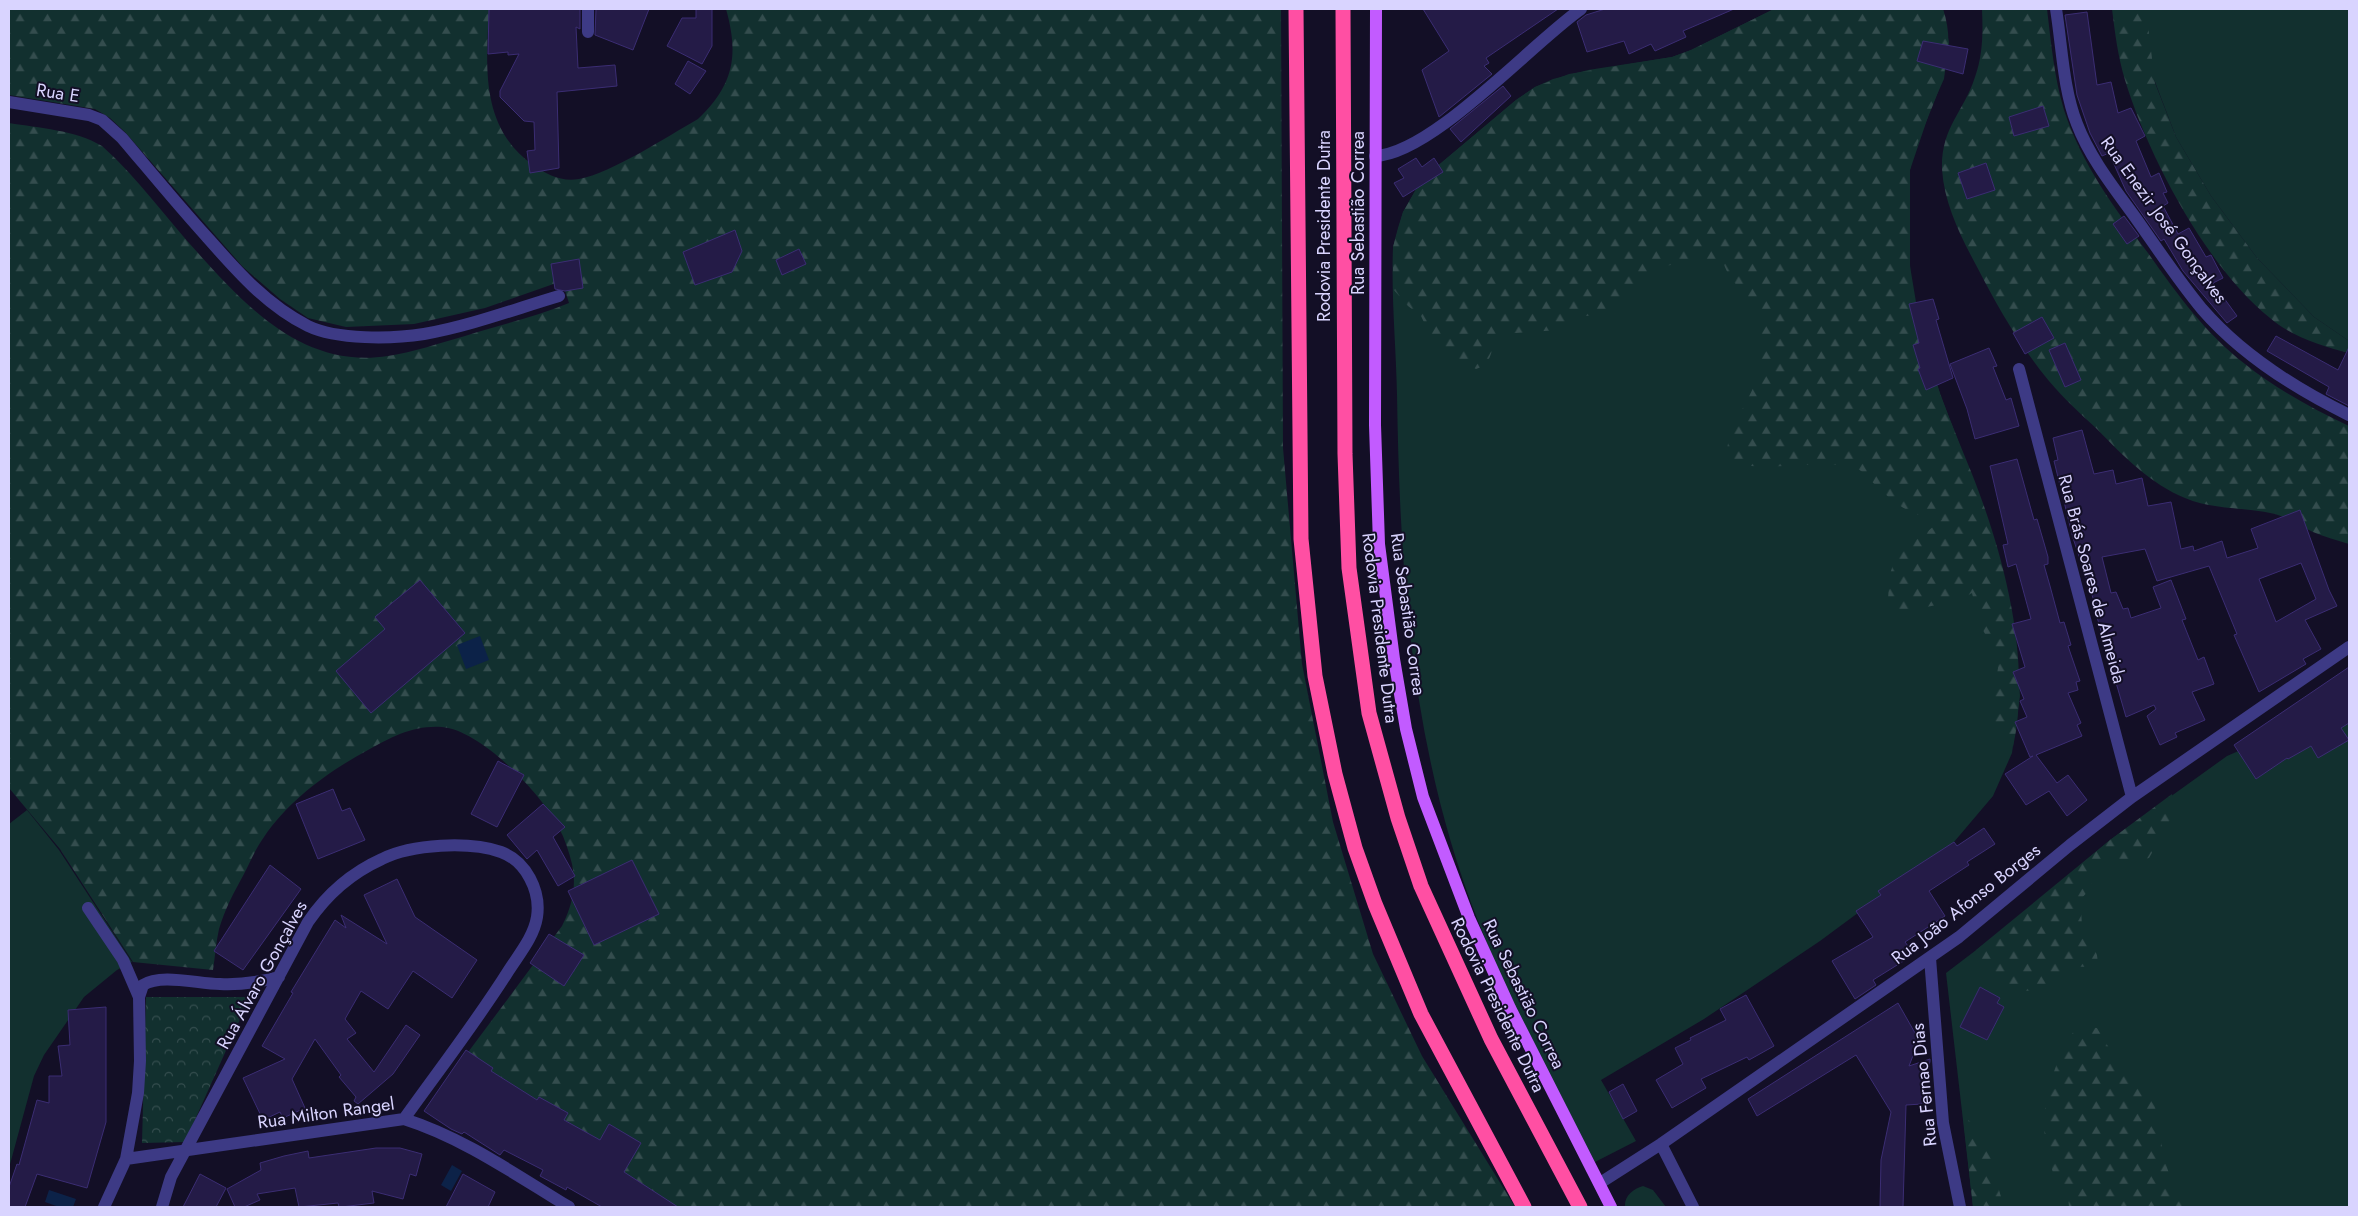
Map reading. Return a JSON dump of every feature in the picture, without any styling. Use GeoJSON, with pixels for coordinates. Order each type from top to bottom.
{"type":"FeatureCollection","features":[{"type":"Feature","properties":{"kind":"highway","name":"Rodovia Presidente Dutra"},"geometry":{"type":"LineString","coordinates":[[1296,9],[1301,539],[1317,686],[1334,774],[1355,848],[1375,904],[1421,1014],[1498,1163],[1524,1207]]}},
{"type":"Feature","properties":{"kind":"highway","name":"Rodovia Presidente Dutra"},"geometry":{"type":"LineString","coordinates":[[1344,9],[1346,463],[1350,568],[1369,713],[1398,818],[1425,894],[1490,1040],[1580,1207]]}},
{"type":"Feature","properties":{"kind":"main road","name":"Rua Sebastião Correa"},"geometry":{"type":"LineString","coordinates":[[1379,10],[1374,156],[1375,425],[1379,544],[1394,659],[1406,729],[1423,797],[1469,918],[1514,1017],[1611,1207]]}},
{"type":"Feature","properties":{"kind":"street"},"geometry":{"type":"LineString","coordinates":[[588,9],[588,32]]}},
{"type":"Feature","properties":{"kind":"street"},"geometry":{"type":"LineString","coordinates":[[1374,156],[1391,153],[1417,140],[1452,118],[1560,23],[1581,9]]}},
{"type":"Feature","properties":{"kind":"street","name":"Rua Enezir José Gonçalves"},"geometry":{"type":"LineString","coordinates":[[2056,9],[2070,99],[2077,124],[2091,153],[2156,247],[2203,310],[2247,351],[2310,394],[2349,415]]}},
{"type":"Feature","properties":{"kind":"street","name":"Rua E"},"geometry":{"type":"LineString","coordinates":[[9,102],[102,120],[122,138],[246,282],[280,309],[308,326],[329,333],[352,336],[388,337],[424,334],[559,296]]}},
{"type":"Feature","properties":{"kind":"street","name":"Rua Brás Soares de Almeida"},"geometry":{"type":"LineString","coordinates":[[2019,369],[2132,797]]}},
{"type":"Feature","properties":{"kind":"street","name":"Rua João Afonso Borges"},"geometry":{"type":"LineString","coordinates":[[1600,1183],[1660,1144],[1958,938],[2070,845],[2132,797],[2349,647]]}},
{"type":"Feature","properties":{"kind":"street","name":"Rua Álvaro Gonçalves"},"geometry":{"type":"LineString","coordinates":[[162,1207],[171,1177],[320,905],[347,879],[383,858],[425,848],[464,846],[500,852],[509,856],[523,867],[533,885],[538,905],[534,927],[529,939],[499,985],[404,1119]]}},
{"type":"Feature","properties":{"kind":"street"},"geometry":{"type":"LineString","coordinates":[[88,908],[124,960],[139,997]]}},
{"type":"Feature","properties":{"kind":"street","name":"Rua Fernao Dias"},"geometry":{"type":"LineString","coordinates":[[1930,958],[1943,1123],[1960,1207]]}},
{"type":"Feature","properties":{"kind":"street"},"geometry":{"type":"LineString","coordinates":[[104,1207],[126,1158],[138,1093],[140,1062],[139,997],[143,985],[155,979],[245,984],[279,977]]}},
{"type":"Feature","properties":{"kind":"street","name":"Rua Milton Rangel"},"geometry":{"type":"LineString","coordinates":[[126,1158],[404,1119],[431,1128],[462,1143],[569,1207]]}},
{"type":"Feature","properties":{"kind":"street"},"geometry":{"type":"LineString","coordinates":[[1660,1144],[1693,1207]]}},
{"type":"Feature","properties":{"kind":"green space"},"geometry":{"type":"Polygon","coordinates":[[[9,9],[489,9],[487,52],[490,94],[495,114],[503,133],[516,150],[538,169],[555,177],[573,180],[607,169],[640,153],[698,119],[710,106],[726,81],[730,68],[732,41],[726,9],[1281,9],[1283,448],[1302,664],[1333,822],[1373,954],[1422,1056],[1515,1207],[643,1207],[466,1055],[562,926],[573,896],[574,880],[572,864],[563,837],[551,814],[539,798],[492,751],[458,731],[442,727],[412,730],[394,736],[377,745],[353,758],[325,777],[285,811],[261,841],[224,914],[216,944],[213,970],[133,962],[60,849],[9,788],[9,123],[69,133],[102,146],[128,171],[198,253],[237,295],[258,314],[281,330],[305,344],[330,353],[358,358],[398,354],[531,317],[569,303],[562,281],[485,308],[414,324],[346,327],[308,318],[280,299],[243,267],[125,132],[110,118],[95,109],[9,95],[9,9]]]}},
{"type":"Feature","properties":{"kind":"green space"},"geometry":{"type":"Polygon","coordinates":[[[1774,9],[1943,9],[1949,43],[1944,79],[1931,108],[1910,170],[1910,266],[1918,314],[1940,394],[1982,503],[2011,607],[2020,696],[2012,753],[1993,796],[1954,842],[1820,941],[1704,1019],[1601,1080],[1636,1141],[1595,1162],[1504,983],[1478,921],[1455,857],[1438,792],[1424,727],[1406,596],[1401,530],[1393,247],[1403,212],[1422,179],[1516,100],[1535,87],[1553,79],[1588,70],[1672,57],[1691,50],[1774,9]]]}},
{"type":"Feature","properties":{"kind":"green space"},"geometry":{"type":"Polygon","coordinates":[[[1774,9],[1943,9],[1948,31],[1945,71],[1916,149],[1909,177],[1911,281],[1916,313],[1929,360],[1984,505],[1995,539],[2012,608],[2019,679],[2018,714],[2013,747],[1994,720],[1991,710],[1998,668],[1995,652],[1979,623],[1972,593],[1958,601],[1926,607],[1912,615],[1892,615],[1887,609],[1890,575],[1895,563],[1913,542],[1942,519],[1919,515],[1902,507],[1894,502],[1861,471],[1855,468],[1824,464],[1758,466],[1743,465],[1729,461],[1727,451],[1729,441],[1732,430],[1756,379],[1760,344],[1759,327],[1753,305],[1730,278],[1721,259],[1695,260],[1651,269],[1642,278],[1624,306],[1615,314],[1585,316],[1570,326],[1558,330],[1501,334],[1496,336],[1488,360],[1476,369],[1442,352],[1433,341],[1421,316],[1408,306],[1393,289],[1393,247],[1398,228],[1403,212],[1422,179],[1516,100],[1535,87],[1569,74],[1672,57],[1691,50],[1774,9]]]}},
{"type":"Feature","properties":{"kind":"green space"},"geometry":{"type":"Polygon","coordinates":[[[1982,9],[2047,9],[2055,72],[2071,130],[2089,167],[2123,220],[2192,312],[2231,352],[2282,390],[2308,406],[2349,426],[2349,544],[2313,532],[2275,514],[2207,505],[2185,498],[2161,485],[2128,459],[2067,400],[2028,354],[2001,310],[1964,242],[1949,206],[1943,182],[1942,169],[1945,142],[1970,89],[1980,60],[1982,9]]]}},
{"type":"Feature","properties":{"kind":"green space"},"geometry":{"type":"Polygon","coordinates":[[[2112,9],[2146,9],[2155,83],[2176,137],[2211,196],[2257,258],[2314,317],[2349,341],[2349,353],[2308,340],[2279,325],[2247,297],[2202,241],[2164,176],[2135,110],[2120,63],[2112,9]]]}},
{"type":"Feature","properties":{"kind":"green space"},"geometry":{"type":"Polygon","coordinates":[[[2145,9],[2349,9],[2349,341],[2314,317],[2257,258],[2211,196],[2176,137],[2152,74],[2145,9]]]}},
{"type":"Feature","properties":{"kind":"green space"},"geometry":{"type":"Polygon","coordinates":[[[2349,703],[2349,1207],[1973,1207],[1946,973],[2005,928],[2110,840],[2227,756],[2349,703]]]}},
{"type":"Feature","properties":{"kind":"green space"},"geometry":{"type":"Polygon","coordinates":[[[2172,794],[2172,816],[2153,841],[2153,851],[2149,858],[2131,863],[2105,859],[2092,868],[2092,887],[2080,900],[2083,932],[2096,952],[2096,966],[2070,969],[2062,973],[2044,990],[2008,990],[1983,962],[1976,950],[2110,840],[2172,794]]]}},
{"type":"Feature","properties":{"kind":"green space"},"geometry":{"type":"Polygon","coordinates":[[[27,810],[59,850],[132,962],[117,970],[84,997],[44,1055],[34,1076],[9,1168],[9,824],[27,810]]]}},
{"type":"Feature","properties":{"kind":"green space"},"geometry":{"type":"Polygon","coordinates":[[[146,997],[250,997],[185,1142],[142,1143],[146,997]]]}},
{"type":"Feature","properties":{"kind":"green space"},"geometry":{"type":"Polygon","coordinates":[[[2077,1026],[2097,1028],[2115,1058],[2139,1079],[2154,1099],[2164,1158],[2175,1192],[2186,1207],[2069,1207],[2067,1197],[2053,1173],[2044,1127],[2048,1091],[2053,1074],[2077,1026]]]}},
{"type":"Feature","properties":{"kind":"green space"},"geometry":{"type":"Polygon","coordinates":[[[1963,1116],[1981,1135],[1987,1146],[2005,1207],[1973,1207],[1963,1116]]]}},
{"type":"Feature","properties":{"kind":"green space"},"geometry":{"type":"Polygon","coordinates":[[[1643,1186],[1653,1190],[1666,1207],[1625,1207],[1626,1200],[1630,1194],[1643,1186]]]}},
{"type":"Feature","properties":{"kind":"water"},"geometry":{"type":"Polygon","coordinates":[[[480,636],[489,660],[466,669],[457,645],[480,636]]]}},
{"type":"Feature","properties":{"kind":"water"},"geometry":{"type":"Polygon","coordinates":[[[452,1165],[462,1171],[451,1191],[441,1185],[452,1165]]]}},
{"type":"Feature","properties":{"kind":"water"},"geometry":{"type":"Polygon","coordinates":[[[49,1190],[76,1199],[73,1207],[59,1207],[45,1202],[49,1190]]]}},
{"type":"Feature","properties":{"kind":"building"},"geometry":{"type":"Polygon","coordinates":[[[489,9],[580,9],[580,29],[576,27],[578,68],[615,65],[617,86],[557,92],[559,168],[530,173],[527,151],[535,150],[534,122],[524,121],[500,97],[500,91],[519,54],[508,55],[508,52],[488,54],[489,9]]]}},
{"type":"Feature","properties":{"kind":"building"},"geometry":{"type":"Polygon","coordinates":[[[596,9],[649,9],[633,50],[595,35],[596,9]]]}},
{"type":"Feature","properties":{"kind":"building"},"geometry":{"type":"Polygon","coordinates":[[[696,9],[712,9],[712,46],[702,64],[667,46],[682,18],[696,18],[696,9]]]}},
{"type":"Feature","properties":{"kind":"building"},"geometry":{"type":"Polygon","coordinates":[[[1423,9],[1558,9],[1486,58],[1489,63],[1484,66],[1492,74],[1439,117],[1422,70],[1449,51],[1423,9]]]}},
{"type":"Feature","properties":{"kind":"building"},"geometry":{"type":"Polygon","coordinates":[[[1605,9],[1734,9],[1683,31],[1686,37],[1655,51],[1651,44],[1629,54],[1624,41],[1587,52],[1577,22],[1586,15],[1605,9]]]}},
{"type":"Feature","properties":{"kind":"building"},"geometry":{"type":"Polygon","coordinates":[[[2087,12],[2097,85],[2111,82],[2118,113],[2131,108],[2145,136],[2136,141],[2151,177],[2159,173],[2167,192],[2163,193],[2168,203],[2163,206],[2178,234],[2189,228],[2206,257],[2211,255],[2223,278],[2213,283],[2237,316],[2227,323],[2183,271],[2164,239],[2161,241],[2126,191],[2109,153],[2102,156],[2090,133],[2077,95],[2065,15],[2087,12]]]}},
{"type":"Feature","properties":{"kind":"building"},"geometry":{"type":"Polygon","coordinates":[[[1923,41],[1968,49],[1963,74],[1917,61],[1923,41]]]}},
{"type":"Feature","properties":{"kind":"building"},"geometry":{"type":"Polygon","coordinates":[[[688,61],[706,71],[690,94],[675,84],[688,61]]]}},
{"type":"Feature","properties":{"kind":"building"},"geometry":{"type":"Polygon","coordinates":[[[1503,86],[1511,96],[1461,142],[1450,129],[1503,86]]]}},
{"type":"Feature","properties":{"kind":"building"},"geometry":{"type":"Polygon","coordinates":[[[2043,106],[2049,126],[2014,136],[2009,117],[2043,106]]]}},
{"type":"Feature","properties":{"kind":"building"},"geometry":{"type":"Polygon","coordinates":[[[1416,158],[1422,167],[1434,158],[1443,172],[1403,197],[1394,183],[1404,178],[1398,169],[1416,158]]]}},
{"type":"Feature","properties":{"kind":"building"},"geometry":{"type":"Polygon","coordinates":[[[1986,163],[1995,190],[1967,199],[1958,173],[1986,163]]]}},
{"type":"Feature","properties":{"kind":"building"},"geometry":{"type":"Polygon","coordinates":[[[2124,216],[2139,236],[2127,244],[2113,224],[2124,216]]]}},
{"type":"Feature","properties":{"kind":"building"},"geometry":{"type":"Polygon","coordinates":[[[735,230],[742,251],[732,272],[695,285],[683,252],[735,230]]]}},
{"type":"Feature","properties":{"kind":"building"},"geometry":{"type":"Polygon","coordinates":[[[799,249],[806,264],[782,275],[776,260],[799,249]]]}},
{"type":"Feature","properties":{"kind":"building"},"geometry":{"type":"Polygon","coordinates":[[[579,259],[583,288],[565,291],[555,289],[551,264],[579,259]]]}},
{"type":"Feature","properties":{"kind":"building"},"geometry":{"type":"Polygon","coordinates":[[[1933,299],[1939,319],[1936,320],[1953,378],[1926,390],[1918,369],[1920,368],[1913,345],[1919,343],[1909,304],[1933,299]]]}},
{"type":"Feature","properties":{"kind":"building"},"geometry":{"type":"Polygon","coordinates":[[[2042,317],[2054,338],[2025,354],[2013,333],[2042,317]]]}},
{"type":"Feature","properties":{"kind":"building"},"geometry":{"type":"Polygon","coordinates":[[[2276,336],[2338,370],[2349,347],[2349,406],[2326,394],[2329,387],[2267,351],[2276,336]]]}},
{"type":"Feature","properties":{"kind":"building"},"geometry":{"type":"Polygon","coordinates":[[[2065,343],[2081,380],[2065,387],[2049,350],[2065,343]]]}},
{"type":"Feature","properties":{"kind":"building"},"geometry":{"type":"Polygon","coordinates":[[[1989,348],[1997,366],[1993,367],[2006,400],[2011,398],[2019,426],[1975,439],[1967,409],[1950,364],[1989,348]]]}},
{"type":"Feature","properties":{"kind":"building"},"geometry":{"type":"Polygon","coordinates":[[[2082,430],[2094,474],[2113,470],[2116,484],[2142,478],[2148,506],[2171,502],[2181,549],[2193,546],[2194,551],[2222,541],[2227,558],[2258,548],[2251,529],[2300,510],[2329,590],[2337,606],[2305,620],[2321,649],[2303,659],[2306,664],[2259,692],[2234,635],[2237,634],[2209,566],[2157,581],[2145,549],[2102,557],[2111,593],[2116,592],[2123,609],[2128,608],[2131,618],[2161,608],[2153,587],[2171,580],[2186,619],[2182,620],[2198,660],[2204,657],[2214,684],[2192,692],[2205,720],[2175,733],[2177,737],[2160,745],[2147,716],[2156,709],[2154,705],[2126,717],[2097,617],[2099,616],[2073,538],[2054,461],[2058,460],[2053,438],[2082,430]],[[2301,563],[2259,579],[2276,622],[2316,599],[2301,563]]]}},
{"type":"Feature","properties":{"kind":"building"},"geometry":{"type":"Polygon","coordinates":[[[2017,459],[2034,520],[2037,519],[2048,557],[2048,564],[2044,565],[2060,623],[2064,622],[2071,645],[2068,646],[2080,681],[2076,682],[2078,690],[2068,693],[2081,723],[2077,725],[2082,736],[2036,755],[2057,783],[2068,775],[2087,800],[2067,816],[2049,791],[2026,805],[2005,774],[2033,756],[2030,757],[2015,722],[2027,717],[2020,701],[2024,699],[2013,672],[2025,667],[2012,624],[2031,619],[2016,564],[2008,567],[2003,545],[2008,544],[1990,466],[2017,459]]]}},
{"type":"Feature","properties":{"kind":"building"},"geometry":{"type":"Polygon","coordinates":[[[420,580],[465,633],[371,713],[336,671],[385,629],[375,617],[420,580]]]}},
{"type":"Feature","properties":{"kind":"building"},"geometry":{"type":"Polygon","coordinates":[[[2349,667],[2349,723],[2341,728],[2349,740],[2318,758],[2311,746],[2287,758],[2256,779],[2234,745],[2349,667]]]}},
{"type":"Feature","properties":{"kind":"building"},"geometry":{"type":"Polygon","coordinates":[[[498,761],[524,775],[497,827],[471,814],[498,761]]]}},
{"type":"Feature","properties":{"kind":"building"},"geometry":{"type":"Polygon","coordinates":[[[333,789],[342,811],[350,808],[365,840],[318,859],[296,804],[333,789]]]}},
{"type":"Feature","properties":{"kind":"building"},"geometry":{"type":"Polygon","coordinates":[[[543,804],[565,827],[553,837],[575,876],[558,886],[537,850],[527,859],[507,835],[543,804]]]}},
{"type":"Feature","properties":{"kind":"building"},"geometry":{"type":"Polygon","coordinates":[[[1984,828],[1995,844],[1967,862],[1969,865],[1929,891],[1945,916],[1905,942],[1908,946],[1904,949],[1910,957],[1873,980],[1876,985],[1855,999],[1832,961],[1873,937],[1856,911],[1881,895],[1878,891],[1954,842],[1957,846],[1984,828]]]}},
{"type":"Feature","properties":{"kind":"building"},"geometry":{"type":"Polygon","coordinates":[[[632,860],[659,914],[594,945],[568,891],[632,860]]]}},
{"type":"Feature","properties":{"kind":"building"},"geometry":{"type":"Polygon","coordinates":[[[270,865],[301,889],[243,970],[214,951],[270,865]]]}},
{"type":"Feature","properties":{"kind":"building"},"geometry":{"type":"Polygon","coordinates":[[[397,879],[415,917],[477,960],[452,998],[413,971],[388,1009],[361,991],[345,1019],[356,1033],[347,1039],[374,1072],[406,1025],[420,1035],[393,1074],[358,1104],[354,1101],[356,1097],[339,1077],[341,1075],[315,1039],[292,1079],[305,1108],[283,1118],[280,1112],[263,1120],[243,1078],[285,1059],[262,1046],[293,993],[291,992],[335,920],[346,928],[341,915],[387,944],[364,895],[397,879]]]}},
{"type":"Feature","properties":{"kind":"building"},"geometry":{"type":"Polygon","coordinates":[[[549,934],[584,955],[564,986],[530,963],[549,934]]]}},
{"type":"Feature","properties":{"kind":"building"},"geometry":{"type":"Polygon","coordinates":[[[1980,987],[2000,998],[1997,1003],[2004,1007],[1987,1040],[1960,1027],[1980,987]]]}},
{"type":"Feature","properties":{"kind":"building"},"geometry":{"type":"Polygon","coordinates":[[[1746,995],[1774,1046],[1749,1060],[1747,1057],[1701,1079],[1706,1088],[1672,1108],[1656,1080],[1683,1064],[1675,1048],[1691,1040],[1690,1038],[1726,1020],[1720,1009],[1746,995]]]}},
{"type":"Feature","properties":{"kind":"building"},"geometry":{"type":"Polygon","coordinates":[[[1898,1003],[1919,1040],[1909,1066],[1930,1059],[1930,1061],[1922,1104],[1906,1105],[1903,1207],[1880,1207],[1881,1160],[1891,1112],[1856,1055],[1757,1116],[1748,1099],[1898,1003]]]}},
{"type":"Feature","properties":{"kind":"building"},"geometry":{"type":"Polygon","coordinates":[[[106,1007],[106,1122],[87,1188],[37,1174],[25,1207],[9,1207],[9,1187],[17,1164],[19,1165],[37,1100],[49,1103],[49,1076],[62,1076],[58,1046],[70,1045],[68,1010],[106,1007]]]}},
{"type":"Feature","properties":{"kind":"building"},"geometry":{"type":"Polygon","coordinates":[[[466,1050],[493,1068],[491,1071],[537,1100],[539,1097],[568,1113],[564,1120],[600,1140],[609,1124],[641,1143],[624,1172],[678,1207],[602,1207],[567,1187],[566,1190],[540,1176],[543,1170],[504,1150],[500,1155],[464,1132],[462,1134],[451,1129],[424,1111],[466,1050]]]}},
{"type":"Feature","properties":{"kind":"building"},"geometry":{"type":"Polygon","coordinates":[[[1623,1084],[1637,1111],[1623,1119],[1609,1092],[1623,1084]]]}},
{"type":"Feature","properties":{"kind":"building"},"geometry":{"type":"Polygon","coordinates":[[[376,1148],[400,1148],[422,1154],[416,1176],[410,1174],[403,1199],[372,1191],[374,1203],[341,1207],[339,1207],[338,1203],[299,1207],[295,1188],[257,1194],[260,1200],[244,1207],[235,1207],[227,1189],[261,1170],[260,1163],[284,1156],[308,1151],[309,1158],[376,1148]]]}},
{"type":"Feature","properties":{"kind":"building"},"geometry":{"type":"Polygon","coordinates":[[[200,1174],[226,1188],[216,1207],[183,1207],[200,1174]]]}},
{"type":"Feature","properties":{"kind":"building"},"geometry":{"type":"Polygon","coordinates":[[[463,1174],[495,1192],[488,1207],[446,1207],[463,1174]]]}}]}
